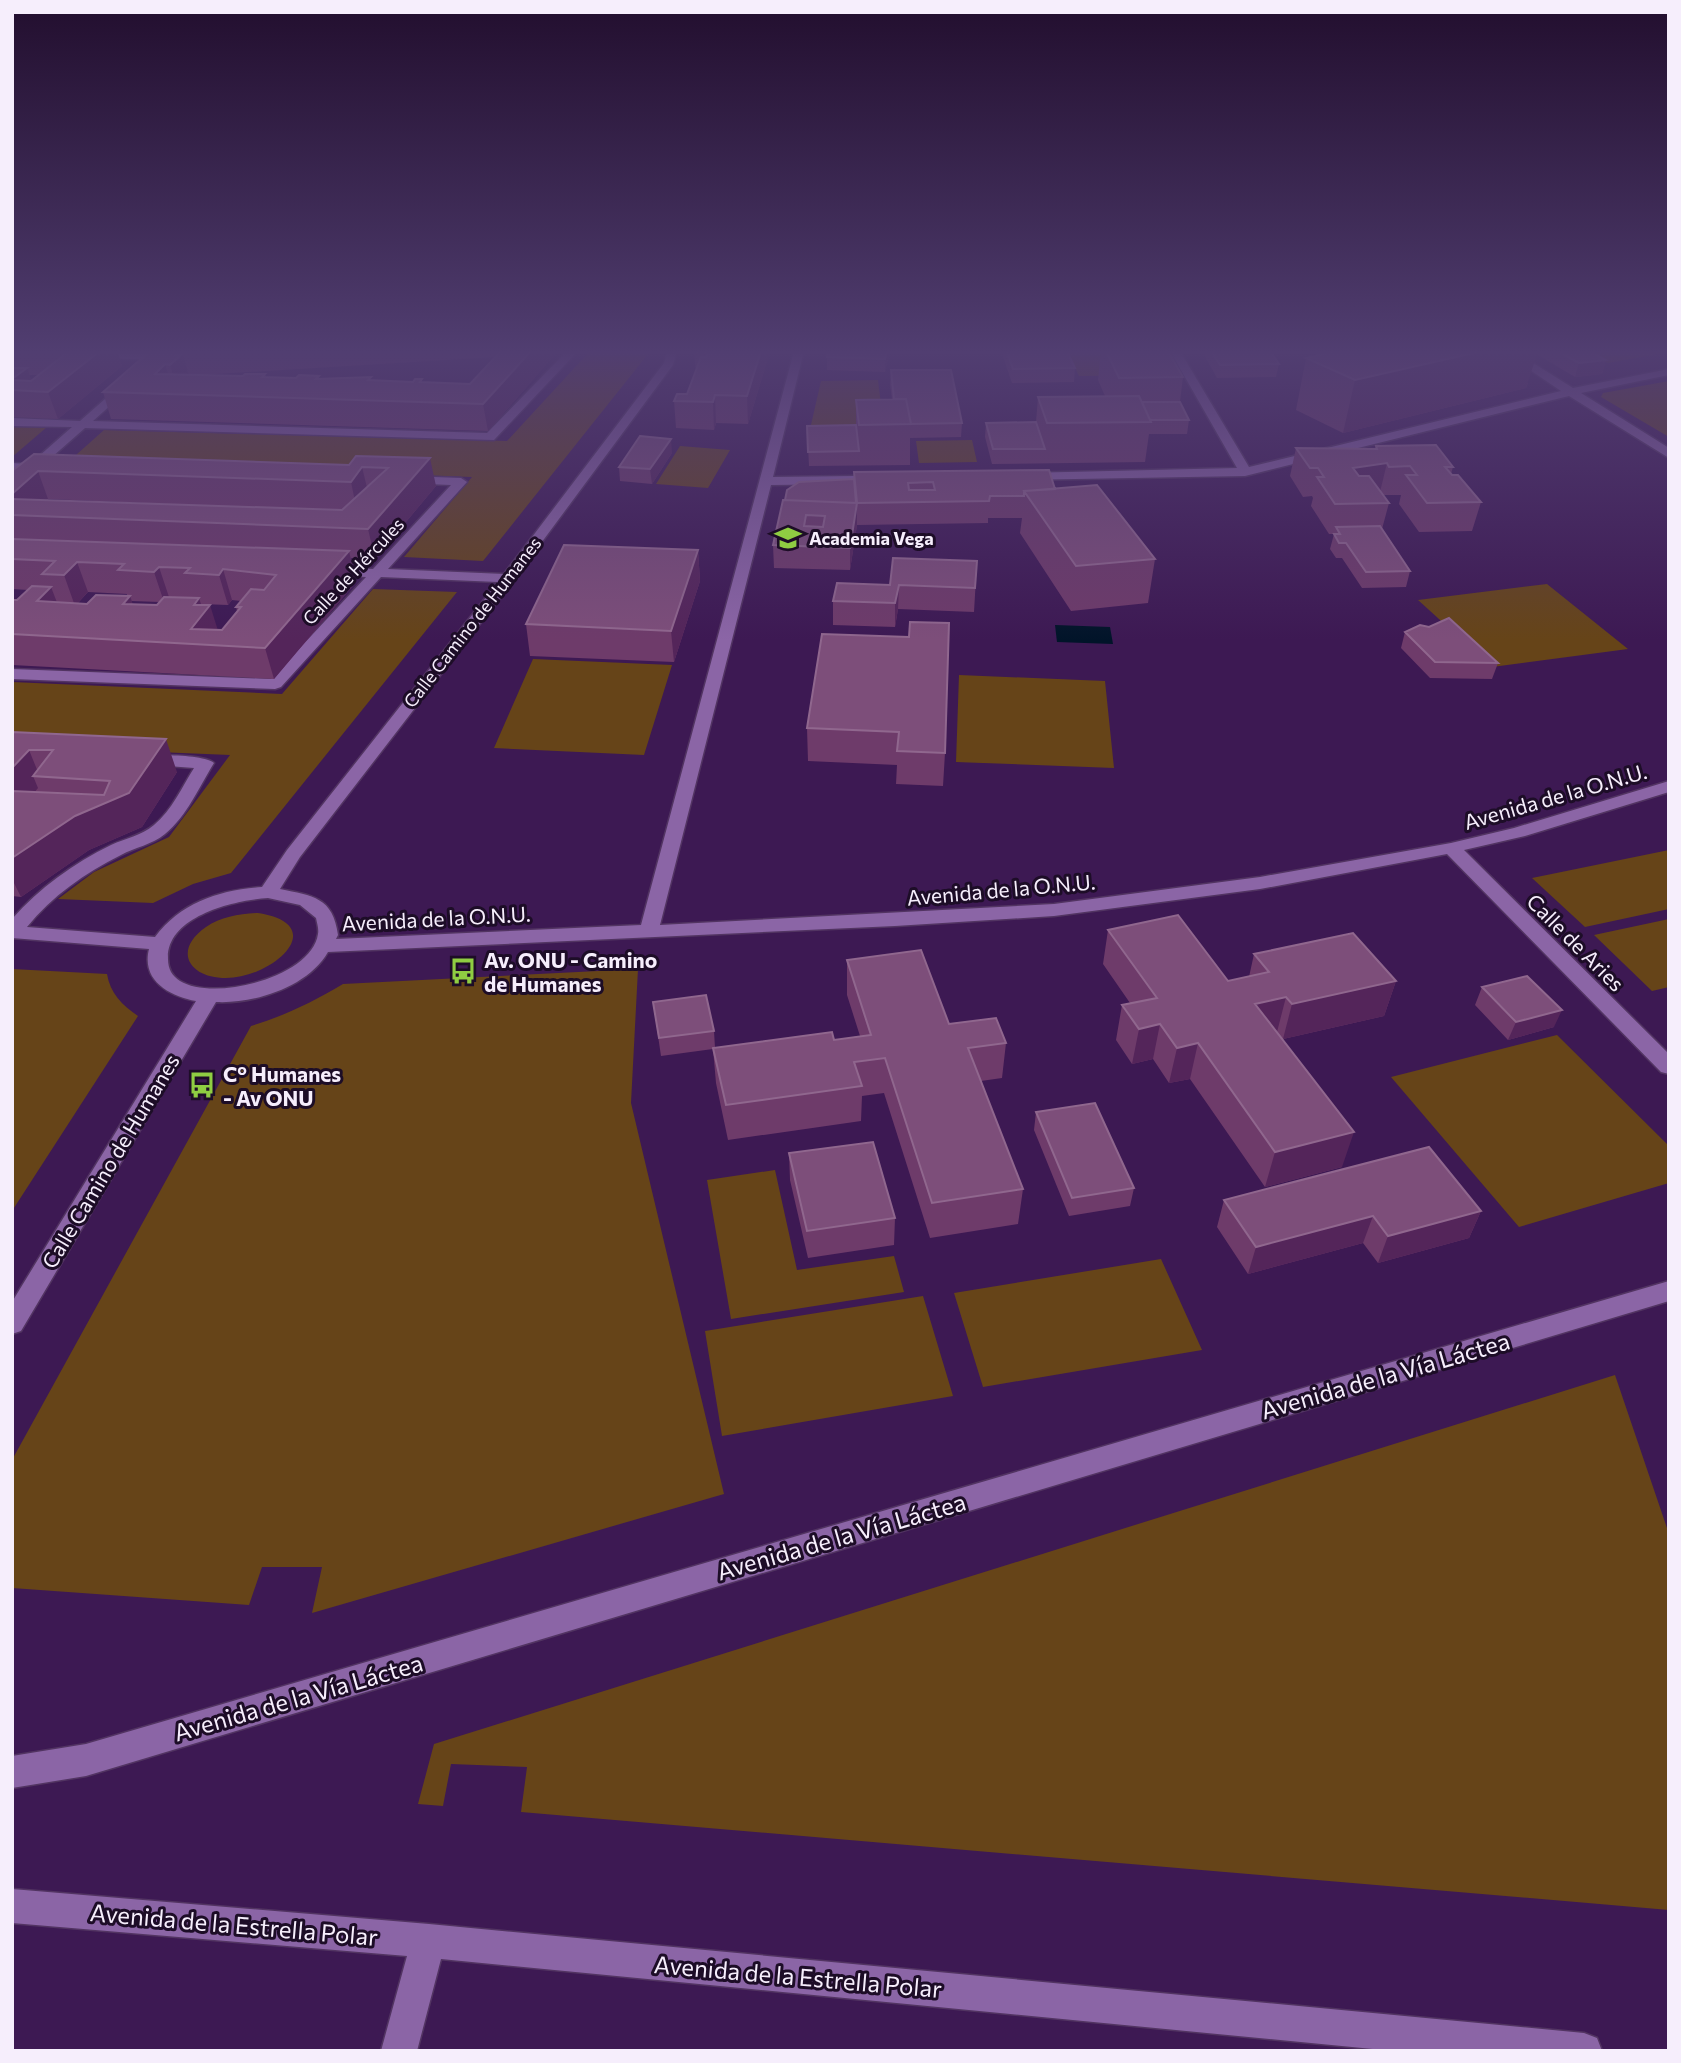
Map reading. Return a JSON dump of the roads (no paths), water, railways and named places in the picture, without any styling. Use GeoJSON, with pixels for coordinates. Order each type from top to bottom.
{"type":"FeatureCollection","features":[{"type":"Feature","properties":{"kind":"street"},"geometry":{"type":"LineString","coordinates":[[12,486],[57,447]]}},
{"type":"Feature","properties":{"kind":"street","name":"Calle Camino de Humanes"},"geometry":{"type":"LineString","coordinates":[[268,892],[293,854],[508,578],[606,447]]}},
{"type":"Feature","properties":{"kind":"street"},"geometry":{"type":"LineString","coordinates":[[649,930],[775,447]]}},
{"type":"Feature","properties":{"kind":"street"},"geometry":{"type":"LineString","coordinates":[[1231,447],[1245,472]]}},
{"type":"Feature","properties":{"kind":"street"},"geometry":{"type":"LineString","coordinates":[[1009,477],[1245,472],[1345,447]]}},
{"type":"Feature","properties":{"kind":"street"},"geometry":{"type":"LineString","coordinates":[[12,467],[61,469]]}},
{"type":"Feature","properties":{"kind":"street","name":"Calle de Hércules"},"geometry":{"type":"LineString","coordinates":[[12,674],[275,684],[461,482],[392,479]]}},
{"type":"Feature","properties":{"kind":"street"},"geometry":{"type":"LineString","coordinates":[[766,481],[870,480]]}},
{"type":"Feature","properties":{"kind":"street"},"geometry":{"type":"LineString","coordinates":[[310,570],[508,578]]}},
{"type":"Feature","properties":{"kind":"street"},"geometry":{"type":"LineString","coordinates":[[12,932],[29,910],[72,877],[117,849],[151,836],[170,820],[205,763],[122,759]]}},
{"type":"Feature","properties":{"kind":"street","name":"Avenida de la O.N.U."},"geometry":{"type":"LineString","coordinates":[[325,946],[895,920],[1054,910],[1260,883],[1451,848],[1519,832],[1669,786]]}},
{"type":"Feature","properties":{"kind":"street","name":"Calle de Aries"},"geometry":{"type":"LineString","coordinates":[[1451,848],[1669,1067]]}},
{"type":"Feature","properties":{"kind":"street"},"geometry":{"type":"LineString","coordinates":[[268,892],[305,899],[318,908],[326,919],[329,932],[325,946],[312,963],[292,978],[266,990],[236,996],[209,997],[182,991],[164,979],[156,962],[160,944],[172,927],[203,906],[241,894],[268,892]]}},
{"type":"Feature","properties":{"kind":"street"},"geometry":{"type":"LineString","coordinates":[[12,932],[160,944]]}},
{"type":"Feature","properties":{"kind":"street","name":"Calle Camino de Humanes"},"geometry":{"type":"LineString","coordinates":[[12,1324],[209,997]]}},
{"type":"Feature","properties":{"kind":"street","name":"Avenida de la Vía Láctea"},"geometry":{"type":"LineString","coordinates":[[12,1772],[86,1760],[1669,1291]]}},
{"type":"Feature","properties":{"kind":"street","name":"Avenida de la Estrella Polar"},"geometry":{"type":"LineString","coordinates":[[12,1906],[429,1941],[1584,2051]]}},
{"type":"Feature","properties":{"kind":"street"},"geometry":{"type":"LineString","coordinates":[[399,2051],[429,1941]]}},
{"type":"Feature","properties":{"kind":"water"},"geometry":{"type":"Polygon","coordinates":[[[1055,625],[1110,627],[1113,644],[1057,642],[1055,625]]]}},
{"type":"Feature","properties":{"kind":"place","name":"Academia Vega"},"geometry":{"type":"Point","coordinates":[788,538]}},
{"type":"Feature","properties":{"kind":"place","name":"Av. ONU - Camino de Humanes"},"geometry":{"type":"Point","coordinates":[463,971]}},
{"type":"Feature","properties":{"kind":"place","name":"Cº Humanes - Av ONU"},"geometry":{"type":"Point","coordinates":[202,1085]}}]}
